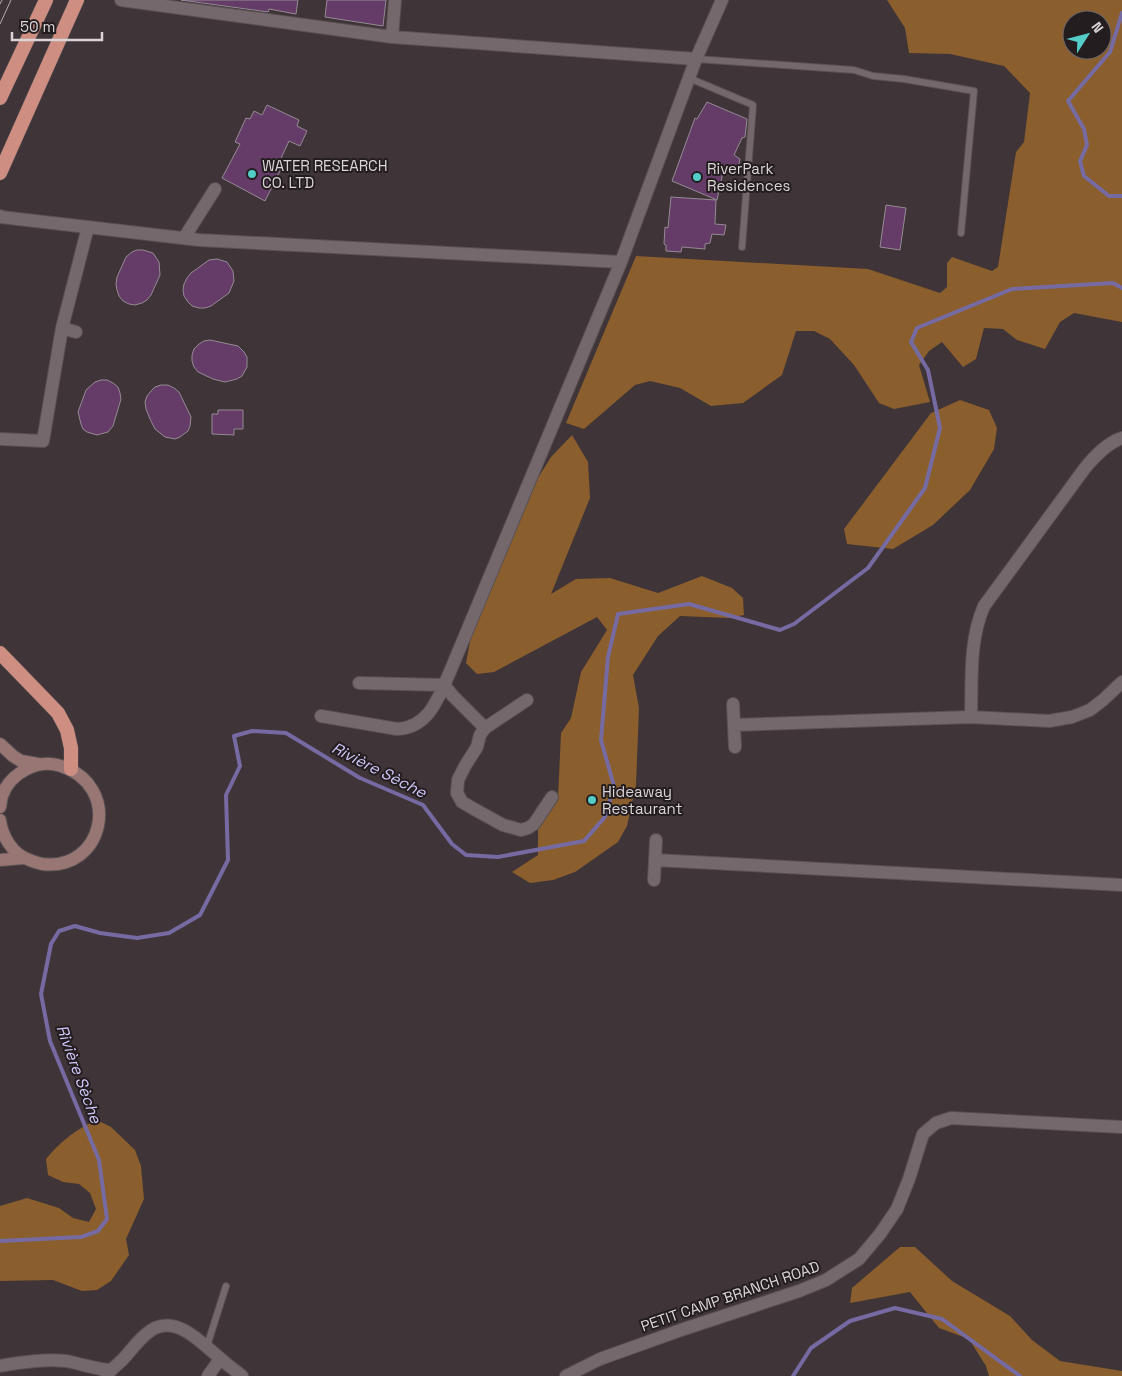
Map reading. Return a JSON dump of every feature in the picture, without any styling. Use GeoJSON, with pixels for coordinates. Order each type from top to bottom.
{"type":"FeatureCollection","features":[{"type":"Feature","properties":{"kind":"highway"},"geometry":{"type":"LineString","coordinates":[[0,98],[46,0]]}},
{"type":"Feature","properties":{"kind":"highway"},"geometry":{"type":"LineString","coordinates":[[0,173],[77,0]]}},
{"type":"Feature","properties":{"kind":"highway"},"geometry":{"type":"LineString","coordinates":[[0,653],[58,713],[68,730],[71,748],[71,769]]}},
{"type":"Feature","properties":{"kind":"main road"},"geometry":{"type":"LineString","coordinates":[[0,744],[21,761],[57,764],[71,769],[86,780],[96,794],[100,812],[97,830],[89,846],[76,858],[59,864],[41,864],[24,858],[10,846],[2,830],[0,820]]}},
{"type":"Feature","properties":{"kind":"main road"},"geometry":{"type":"LineString","coordinates":[[1,797],[18,774],[42,764]]}},
{"type":"Feature","properties":{"kind":"main road"},"geometry":{"type":"LineString","coordinates":[[0,860],[24,858]]}},
{"type":"Feature","properties":{"kind":"street"},"geometry":{"type":"LineString","coordinates":[[121,0],[392,37],[696,59]]}},
{"type":"Feature","properties":{"kind":"street"},"geometry":{"type":"LineString","coordinates":[[392,37],[394,0]]}},
{"type":"Feature","properties":{"kind":"street"},"geometry":{"type":"LineString","coordinates":[[321,716],[407,729],[424,718],[432,709],[444,685],[621,262],[696,59],[722,0]]}},
{"type":"Feature","properties":{"kind":"street"},"geometry":{"type":"LineString","coordinates":[[184,238],[215,189]]}},
{"type":"Feature","properties":{"kind":"street"},"geometry":{"type":"LineString","coordinates":[[0,216],[184,238],[621,262]]}},
{"type":"Feature","properties":{"kind":"street"},"geometry":{"type":"LineString","coordinates":[[0,438],[43,442],[62,328],[88,227]]}},
{"type":"Feature","properties":{"kind":"street"},"geometry":{"type":"LineString","coordinates":[[62,328],[76,332]]}},
{"type":"Feature","properties":{"kind":"street"},"geometry":{"type":"LineString","coordinates":[[971,717],[973,654],[977,627],[984,606],[1094,457],[1114,440],[1122,438]]}},
{"type":"Feature","properties":{"kind":"street"},"geometry":{"type":"LineString","coordinates":[[359,682],[444,685],[485,728]]}},
{"type":"Feature","properties":{"kind":"street"},"geometry":{"type":"LineString","coordinates":[[734,726],[971,717],[1049,721],[1082,714],[1096,706],[1122,682]]}},
{"type":"Feature","properties":{"kind":"street"},"geometry":{"type":"LineString","coordinates":[[527,700],[485,728],[480,735],[477,747],[458,780],[457,793],[462,802],[503,825],[522,830],[534,824],[552,797]]}},
{"type":"Feature","properties":{"kind":"street"},"geometry":{"type":"LineString","coordinates":[[733,704],[735,747]]}},
{"type":"Feature","properties":{"kind":"street"},"geometry":{"type":"LineString","coordinates":[[654,880],[656,840]]}},
{"type":"Feature","properties":{"kind":"street"},"geometry":{"type":"LineString","coordinates":[[655,860],[1122,886]]}},
{"type":"Feature","properties":{"kind":"street","name":"PETIT CAMP BRANCH ROAD"},"geometry":{"type":"LineString","coordinates":[[566,1376],[600,1359],[799,1291],[826,1280],[859,1259],[880,1234],[897,1209],[909,1179],[923,1134],[936,1123],[951,1118],[1122,1127]]}},
{"type":"Feature","properties":{"kind":"street"},"geometry":{"type":"LineString","coordinates":[[0,1366],[39,1361],[70,1362],[108,1373],[121,1362],[138,1342],[154,1329],[167,1325],[184,1330],[242,1376]]}},
{"type":"Feature","properties":{"kind":"street"},"geometry":{"type":"LineString","coordinates":[[208,1376],[220,1359]]}},
{"type":"Feature","properties":{"kind":"lane"},"geometry":{"type":"LineString","coordinates":[[696,59],[854,70],[873,76],[904,79],[974,91],[960,234]]}},
{"type":"Feature","properties":{"kind":"lane"},"geometry":{"type":"LineString","coordinates":[[689,78],[753,105],[742,247]]}},
{"type":"Feature","properties":{"kind":"lane"},"geometry":{"type":"LineString","coordinates":[[206,1346],[226,1286]]}},
{"type":"Feature","properties":{"kind":"shaded area"},"geometry":{"type":"Polygon","coordinates":[[[887,0],[1122,0],[1122,322],[1074,313],[1060,322],[1045,349],[1017,340],[1003,329],[984,328],[976,359],[963,367],[942,342],[929,351],[919,365],[930,402],[894,409],[879,403],[854,365],[830,339],[814,331],[796,331],[782,375],[743,403],[711,406],[680,388],[650,381],[635,385],[584,429],[566,423],[636,256],[868,269],[940,293],[947,287],[947,263],[952,257],[992,271],[998,267],[1016,152],[1024,142],[1030,93],[1004,66],[950,54],[909,53],[905,28],[887,0]]]}},
{"type":"Feature","properties":{"kind":"shaded area"},"geometry":{"type":"Polygon","coordinates":[[[960,400],[989,410],[997,428],[994,449],[970,490],[933,525],[893,549],[847,544],[844,529],[931,413],[960,400]]]}},
{"type":"Feature","properties":{"kind":"shaded area"},"geometry":{"type":"Polygon","coordinates":[[[572,435],[588,462],[590,498],[551,594],[576,579],[610,578],[658,593],[702,576],[732,588],[743,598],[744,615],[729,618],[680,616],[658,636],[633,675],[639,708],[636,785],[627,826],[618,842],[575,872],[553,880],[530,883],[512,872],[538,855],[538,823],[558,798],[561,733],[571,718],[581,672],[607,630],[597,617],[494,672],[477,674],[466,663],[472,631],[526,497],[551,457],[572,435]]]}},
{"type":"Feature","properties":{"kind":"shaded area"},"geometry":{"type":"Polygon","coordinates":[[[97,1120],[111,1127],[135,1150],[141,1166],[144,1199],[126,1239],[129,1255],[111,1281],[97,1290],[82,1291],[53,1280],[0,1281],[0,1206],[27,1198],[59,1208],[73,1218],[89,1222],[96,1209],[90,1193],[79,1184],[63,1182],[48,1175],[46,1159],[69,1136],[97,1120]]]}},
{"type":"Feature","properties":{"kind":"shaded area"},"geometry":{"type":"Polygon","coordinates":[[[900,1247],[915,1247],[952,1281],[1010,1316],[1032,1340],[1060,1361],[1122,1371],[1122,1376],[989,1376],[986,1366],[969,1339],[939,1328],[910,1292],[850,1303],[852,1288],[900,1247]]]}},
{"type":"Feature","properties":{"kind":"building"},"geometry":{"type":"Polygon","coordinates":[[[181,0],[298,0],[296,14],[269,9],[268,12],[181,0]]]}},
{"type":"Feature","properties":{"kind":"building"},"geometry":{"type":"Polygon","coordinates":[[[327,0],[386,0],[383,26],[325,17],[327,0]]]}},
{"type":"Feature","properties":{"kind":"building","name":"RiverPark Residences"},"geometry":{"type":"Polygon","coordinates":[[[707,102],[747,119],[745,137],[742,138],[734,155],[740,159],[738,169],[730,168],[723,172],[717,200],[672,181],[695,118],[697,119],[707,102]]]}},
{"type":"Feature","properties":{"kind":"building"},"geometry":{"type":"Polygon","coordinates":[[[267,105],[299,120],[297,126],[307,131],[300,146],[289,141],[277,167],[281,169],[265,201],[222,178],[240,144],[235,142],[246,118],[250,119],[254,111],[262,115],[267,105]]]}},
{"type":"Feature","properties":{"kind":"building"},"geometry":{"type":"Polygon","coordinates":[[[671,197],[716,200],[715,224],[726,225],[724,235],[712,234],[710,243],[705,244],[705,249],[682,247],[681,252],[666,251],[666,245],[664,244],[665,227],[668,228],[671,197]]]}},
{"type":"Feature","properties":{"kind":"building"},"geometry":{"type":"Polygon","coordinates":[[[886,205],[906,208],[900,250],[880,247],[886,205]]]}},
{"type":"Feature","properties":{"kind":"building"},"geometry":{"type":"Polygon","coordinates":[[[137,250],[153,253],[159,262],[160,275],[147,300],[135,305],[123,301],[119,296],[116,284],[126,257],[137,250]]]}},
{"type":"Feature","properties":{"kind":"building"},"geometry":{"type":"Polygon","coordinates":[[[217,259],[227,262],[233,271],[234,281],[229,293],[211,306],[199,308],[192,306],[184,296],[184,284],[187,278],[209,260],[217,259]]]}},
{"type":"Feature","properties":{"kind":"building"},"geometry":{"type":"Polygon","coordinates":[[[210,340],[238,346],[244,352],[247,357],[247,367],[242,376],[225,382],[198,372],[192,361],[194,349],[204,341],[210,340]]]}},
{"type":"Feature","properties":{"kind":"building"},"geometry":{"type":"Polygon","coordinates":[[[107,380],[118,387],[121,399],[113,426],[108,432],[97,435],[83,429],[78,412],[86,390],[95,382],[107,380]]]}},
{"type":"Feature","properties":{"kind":"building"},"geometry":{"type":"Polygon","coordinates":[[[168,385],[179,392],[191,417],[188,431],[175,439],[165,437],[155,429],[146,409],[145,402],[147,396],[155,387],[168,385]]]}},
{"type":"Feature","properties":{"kind":"building"},"geometry":{"type":"Polygon","coordinates":[[[218,410],[243,410],[243,429],[234,429],[234,435],[212,434],[212,414],[218,414],[218,410]]]}},
{"type":"Feature","properties":{"kind":"waterway","name":"Rivière Sèche"},"geometry":{"type":"LineString","coordinates":[[1122,13],[1110,52],[1068,101],[1084,129],[1087,145],[1080,161],[1084,176],[1109,196],[1122,196]]}},
{"type":"Feature","properties":{"kind":"waterway","name":"Rivière Sèche"},"geometry":{"type":"LineString","coordinates":[[0,1241],[81,1237],[98,1231],[107,1219],[99,1160],[50,1041],[41,994],[51,944],[59,931],[75,926],[100,933],[137,938],[169,933],[200,915],[228,860],[226,795],[240,766],[234,736],[252,731],[286,733],[360,778],[423,805],[452,844],[466,855],[498,857],[584,841],[605,817],[614,786],[601,740],[608,657],[618,614],[689,604],[780,630],[794,624],[868,568],[925,488],[940,428],[928,370],[911,342],[917,328],[1012,289],[1113,283],[1122,288]]}},
{"type":"Feature","properties":{"kind":"waterway"},"geometry":{"type":"LineString","coordinates":[[793,1376],[811,1348],[850,1321],[895,1308],[942,1319],[1020,1376]]}},
{"type":"Feature","properties":{"kind":"tram line"},"geometry":{"type":"LineString","coordinates":[[0,4],[2,0]]}},
{"type":"Feature","properties":{"kind":"tram line"},"geometry":{"type":"LineString","coordinates":[[0,24],[11,0]]}},
{"type":"Feature","properties":{"kind":"place","name":"WATER RESEARCH CO. LTD"},"geometry":{"type":"Point","coordinates":[252,174]}},
{"type":"Feature","properties":{"kind":"place","name":"RiverPark Residences"},"geometry":{"type":"Point","coordinates":[697,177]}},
{"type":"Feature","properties":{"kind":"place","name":"Hideaway Restaurant"},"geometry":{"type":"Point","coordinates":[592,800]}}]}
